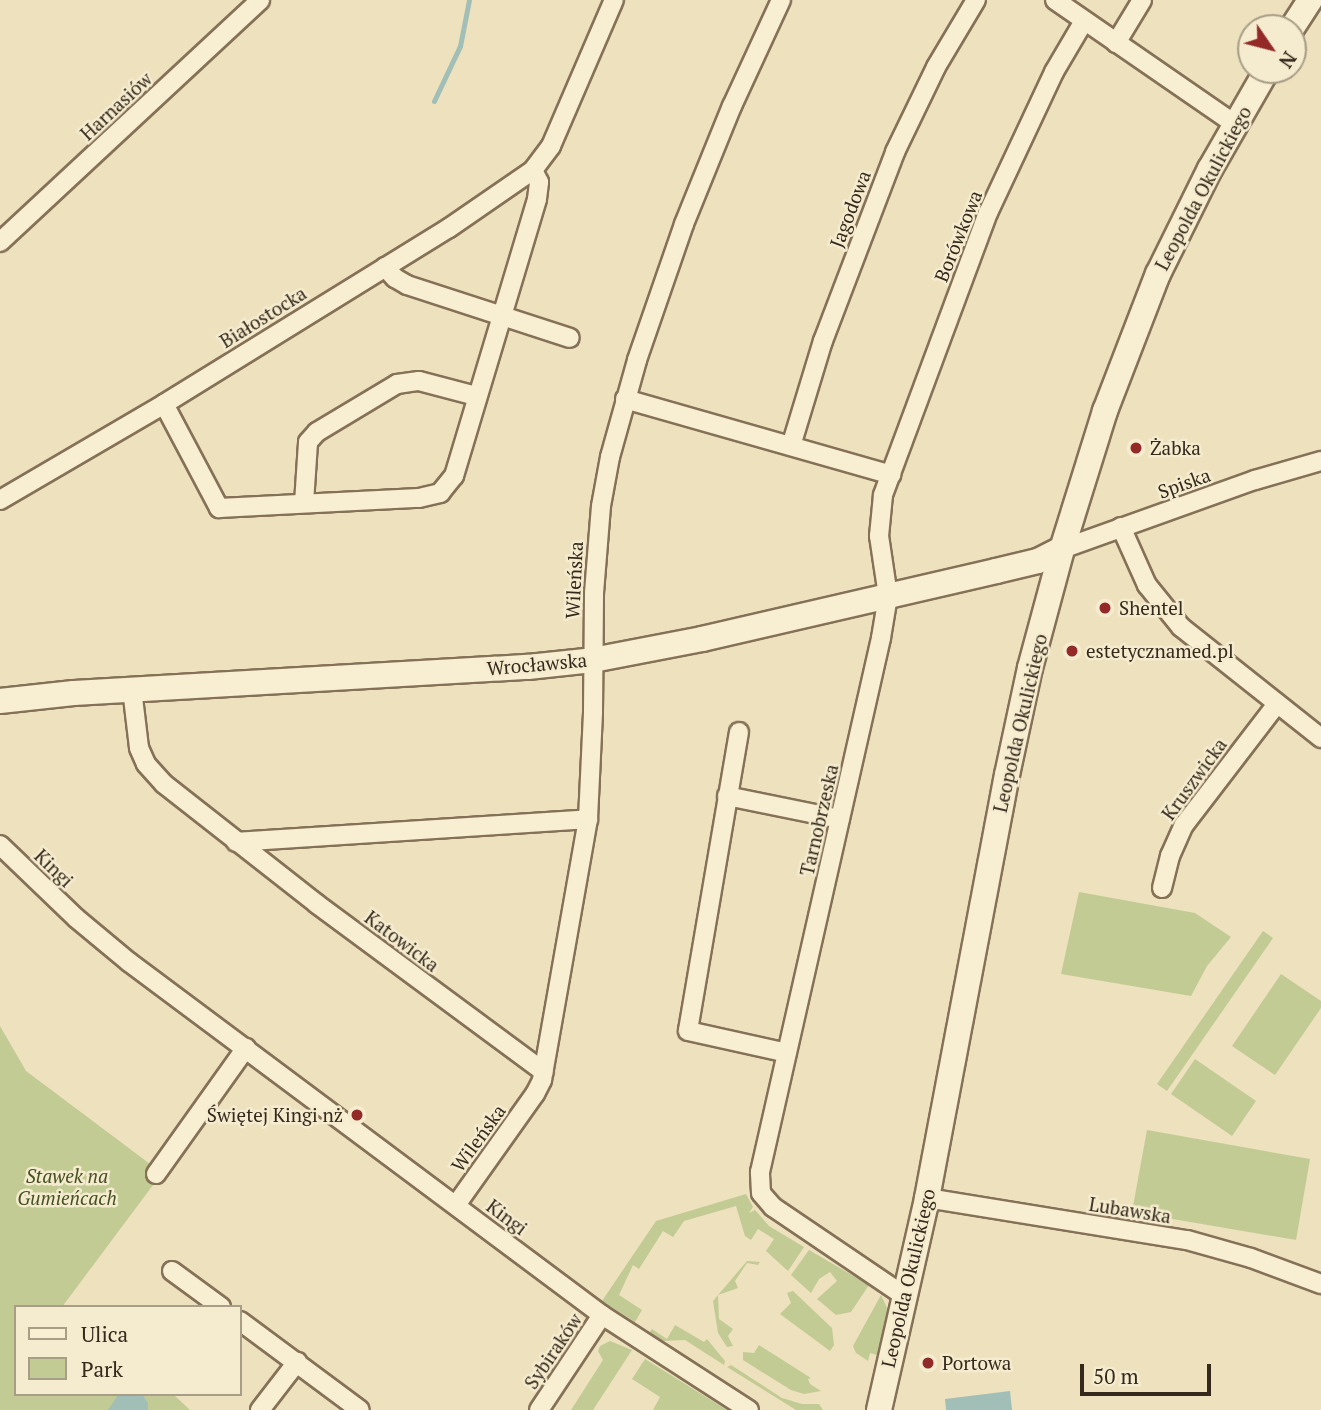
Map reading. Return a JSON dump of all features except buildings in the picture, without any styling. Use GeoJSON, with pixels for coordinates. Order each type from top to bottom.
{"type":"FeatureCollection","features":[{"type":"Feature","properties":{"kind":"street","name":"Harnasiów"},"geometry":{"type":"LineString","coordinates":[[0,242],[260,0]]}},
{"type":"Feature","properties":{"kind":"street","name":"Białostocka"},"geometry":{"type":"LineString","coordinates":[[0,500],[386,267],[478,209],[533,170],[551,146],[614,0]]}},
{"type":"Feature","properties":{"kind":"street","name":"Wileńska"},"geometry":{"type":"LineString","coordinates":[[456,1205],[535,1094],[544,1072],[588,819],[601,506],[625,399],[693,200],[781,0]]}},
{"type":"Feature","properties":{"kind":"street","name":"Jagodowa"},"geometry":{"type":"LineString","coordinates":[[791,446],[823,341],[882,183],[936,67],[976,0]]}},
{"type":"Feature","properties":{"kind":"street"},"geometry":{"type":"LineString","coordinates":[[1055,0],[1235,124]]}},
{"type":"Feature","properties":{"kind":"street"},"geometry":{"type":"LineString","coordinates":[[1116,43],[1142,0]]}},
{"type":"Feature","properties":{"kind":"street","name":"Borówkowa"},"geometry":{"type":"LineString","coordinates":[[888,596],[879,522],[891,475],[988,213],[1050,82],[1084,21]]}},
{"type":"Feature","properties":{"kind":"street","name":"Leopolda Okulickiego"},"geometry":{"type":"LineString","coordinates":[[878,1410],[927,1198],[1007,775],[1030,668],[1062,549],[1105,411],[1158,274],[1235,124],[1259,84]]}},
{"type":"Feature","properties":{"kind":"street"},"geometry":{"type":"LineString","coordinates":[[163,404],[219,508],[419,498],[440,493],[454,475],[500,315],[537,200],[539,182],[533,170]]}},
{"type":"Feature","properties":{"kind":"street"},"geometry":{"type":"LineString","coordinates":[[386,267],[399,282],[570,338]]}},
{"type":"Feature","properties":{"kind":"street"},"geometry":{"type":"LineString","coordinates":[[304,503],[308,442],[317,432],[397,384],[419,381],[476,396]]}},
{"type":"Feature","properties":{"kind":"street"},"geometry":{"type":"LineString","coordinates":[[625,399],[891,475]]}},
{"type":"Feature","properties":{"kind":"street","name":"Spiska"},"geometry":{"type":"LineString","coordinates":[[1062,549],[1255,480],[1321,461]]}},
{"type":"Feature","properties":{"kind":"street"},"geometry":{"type":"LineString","coordinates":[[1121,527],[1147,585],[1169,615],[1195,640],[1321,738]]}},
{"type":"Feature","properties":{"kind":"street","name":"Wrocławska"},"geometry":{"type":"LineString","coordinates":[[0,701],[132,690],[528,667],[593,660],[676,645],[1038,561],[1062,549]]}},
{"type":"Feature","properties":{"kind":"street","name":"Tarnobrzeska"},"geometry":{"type":"LineString","coordinates":[[888,596],[876,663],[762,1158],[761,1193],[784,1215],[905,1297]]}},
{"type":"Feature","properties":{"kind":"street","name":"Katowicka"},"geometry":{"type":"LineString","coordinates":[[132,690],[136,738],[146,764],[164,784],[236,842],[544,1072]]}},
{"type":"Feature","properties":{"kind":"street","name":"Kruszwicka"},"geometry":{"type":"LineString","coordinates":[[1162,888],[1170,856],[1184,825],[1277,704]]}},
{"type":"Feature","properties":{"kind":"street"},"geometry":{"type":"LineString","coordinates":[[739,732],[688,1031],[787,1053]]}},
{"type":"Feature","properties":{"kind":"street"},"geometry":{"type":"LineString","coordinates":[[727,796],[840,819]]}},
{"type":"Feature","properties":{"kind":"street"},"geometry":{"type":"LineString","coordinates":[[236,842],[588,819]]}},
{"type":"Feature","properties":{"kind":"street","name":"Kingi"},"geometry":{"type":"LineString","coordinates":[[0,845],[95,935],[602,1315],[749,1410]]}},
{"type":"Feature","properties":{"kind":"street"},"geometry":{"type":"LineString","coordinates":[[156,1174],[246,1048]]}},
{"type":"Feature","properties":{"kind":"street","name":"Lubawska"},"geometry":{"type":"LineString","coordinates":[[927,1198],[1187,1240],[1251,1258],[1321,1284]]}},
{"type":"Feature","properties":{"kind":"street"},"geometry":{"type":"LineString","coordinates":[[172,1271],[218,1305]]}},
{"type":"Feature","properties":{"kind":"street","name":"Sybiraków"},"geometry":{"type":"LineString","coordinates":[[539,1410],[602,1315]]}},
{"type":"Feature","properties":{"kind":"street"},"geometry":{"type":"LineString","coordinates":[[242,1322],[360,1410]]}},
{"type":"Feature","properties":{"kind":"street"},"geometry":{"type":"LineString","coordinates":[[260,1410],[297,1362]]}},
{"type":"Feature","properties":{"kind":"green space"},"geometry":{"type":"Polygon","coordinates":[[[1079,892],[1195,913],[1231,937],[1207,966],[1191,996],[1061,974],[1079,892]]]}},
{"type":"Feature","properties":{"kind":"green space"},"geometry":{"type":"Polygon","coordinates":[[[1263,931],[1273,938],[1167,1091],[1157,1084],[1263,931]]]}},
{"type":"Feature","properties":{"kind":"green space"},"geometry":{"type":"Polygon","coordinates":[[[1281,974],[1321,1001],[1321,1008],[1275,1075],[1232,1046],[1281,974]]]}},
{"type":"Feature","properties":{"kind":"green space","name":"Stawek na Gumieńcach"},"geometry":{"type":"Polygon","coordinates":[[[0,1026],[26,1071],[162,1173],[63,1305],[14,1305],[14,1396],[175,1396],[190,1410],[0,1410],[0,1026]]]}},
{"type":"Feature","properties":{"kind":"green space"},"geometry":{"type":"Polygon","coordinates":[[[1195,1059],[1256,1101],[1232,1136],[1171,1094],[1195,1059]]]}},
{"type":"Feature","properties":{"kind":"green space"},"geometry":{"type":"Polygon","coordinates":[[[1147,1130],[1310,1159],[1296,1240],[1132,1212],[1147,1130]]]}},
{"type":"Feature","properties":{"kind":"green space"},"geometry":{"type":"Polygon","coordinates":[[[746,1194],[753,1207],[749,1213],[755,1210],[769,1226],[804,1247],[788,1271],[766,1251],[774,1239],[758,1229],[751,1240],[745,1236],[736,1206],[684,1221],[673,1237],[663,1231],[639,1269],[633,1265],[619,1295],[642,1310],[635,1322],[602,1301],[656,1221],[746,1194]]]}},
{"type":"Feature","properties":{"kind":"green space"},"geometry":{"type":"Polygon","coordinates":[[[809,1250],[869,1285],[851,1312],[836,1315],[817,1299],[837,1281],[830,1272],[819,1279],[811,1293],[791,1275],[809,1250]]]}},
{"type":"Feature","properties":{"kind":"green space"},"geometry":{"type":"Polygon","coordinates":[[[747,1261],[760,1262],[758,1265],[747,1263],[735,1281],[738,1288],[718,1295],[747,1261]]]}},
{"type":"Feature","properties":{"kind":"green space"},"geometry":{"type":"Polygon","coordinates":[[[793,1291],[832,1328],[834,1345],[830,1351],[780,1314],[791,1303],[787,1293],[793,1291]]]}},
{"type":"Feature","properties":{"kind":"green space"},"geometry":{"type":"Polygon","coordinates":[[[718,1295],[719,1319],[733,1329],[728,1336],[733,1346],[727,1347],[718,1333],[713,1301],[718,1295]]]}},
{"type":"Feature","properties":{"kind":"green space"},"geometry":{"type":"Polygon","coordinates":[[[881,1295],[888,1310],[877,1355],[870,1353],[868,1361],[856,1353],[853,1346],[881,1295]]]}},
{"type":"Feature","properties":{"kind":"green space"},"geometry":{"type":"Polygon","coordinates":[[[675,1325],[704,1342],[707,1339],[725,1361],[724,1365],[685,1340],[662,1341],[649,1333],[652,1329],[667,1339],[675,1325]]]}},
{"type":"Feature","properties":{"kind":"green space"},"geometry":{"type":"Polygon","coordinates":[[[610,1341],[632,1350],[593,1410],[571,1410],[603,1360],[598,1351],[600,1346],[610,1341]]]}},
{"type":"Feature","properties":{"kind":"green space"},"geometry":{"type":"Polygon","coordinates":[[[759,1345],[811,1378],[808,1379],[810,1384],[821,1391],[804,1394],[791,1390],[743,1360],[743,1352],[754,1353],[759,1345]]]}},
{"type":"Feature","properties":{"kind":"green space"},"geometry":{"type":"Polygon","coordinates":[[[645,1359],[727,1410],[653,1410],[660,1397],[632,1379],[645,1359]]]}},
{"type":"Feature","properties":{"kind":"green space"},"geometry":{"type":"Polygon","coordinates":[[[731,1365],[782,1398],[802,1404],[819,1404],[823,1410],[796,1410],[727,1367],[731,1365]]]}},
{"type":"Feature","properties":{"kind":"water"},"geometry":{"type":"Polygon","coordinates":[[[1010,1391],[1012,1410],[946,1410],[945,1399],[1010,1391]]]}},
{"type":"Feature","properties":{"kind":"water"},"geometry":{"type":"Polygon","coordinates":[[[117,1396],[143,1396],[148,1403],[148,1410],[108,1410],[117,1396]]]}},
{"type":"Feature","properties":{"kind":"waterway"},"geometry":{"type":"LineString","coordinates":[[434,101],[460,46],[469,0]]}},
{"type":"Feature","properties":{"kind":"place","name":"Żabka"},"geometry":{"type":"Point","coordinates":[1136,448]}},
{"type":"Feature","properties":{"kind":"place","name":"Shentel"},"geometry":{"type":"Point","coordinates":[1105,608]}},
{"type":"Feature","properties":{"kind":"place","name":"estetycznamed.pl"},"geometry":{"type":"Point","coordinates":[1072,651]}},
{"type":"Feature","properties":{"kind":"place","name":"Świętej Kingi nż"},"geometry":{"type":"Point","coordinates":[357,1115]}},
{"type":"Feature","properties":{"kind":"place","name":"Portowa"},"geometry":{"type":"Point","coordinates":[928,1363]}}]}
